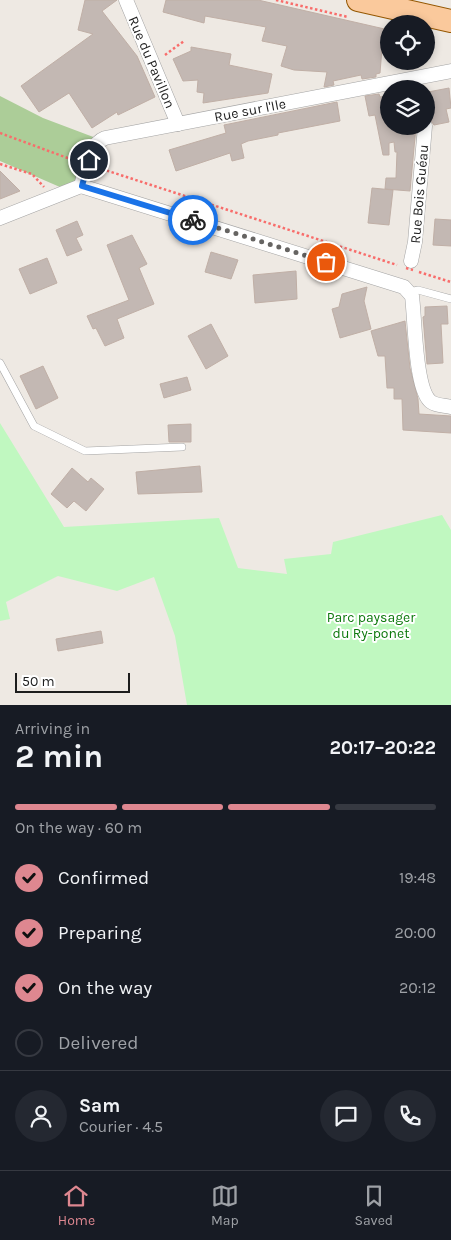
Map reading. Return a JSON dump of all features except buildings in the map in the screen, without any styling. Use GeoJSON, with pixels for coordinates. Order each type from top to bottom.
{"type":"FeatureCollection","features":[{"type":"Feature","properties":{"kind":"main road"},"geometry":{"type":"LineString","coordinates":[[355,9],[451,20]]}},
{"type":"Feature","properties":{"kind":"street","name":"Rue du Pavillon"},"geometry":{"type":"LineString","coordinates":[[126,0],[178,124]]}},
{"type":"Feature","properties":{"kind":"street","name":"Rue sur l'Ile"},"geometry":{"type":"LineString","coordinates":[[428,80],[451,71]]}},
{"type":"Feature","properties":{"kind":"street","name":"Rue sur l'Ile"},"geometry":{"type":"LineString","coordinates":[[82,186],[93,147],[97,141],[178,124],[380,90]]}},
{"type":"Feature","properties":{"kind":"street","name":"Rue Bois Guéau"},"geometry":{"type":"LineString","coordinates":[[410,266],[415,242],[424,135]]}},
{"type":"Feature","properties":{"kind":"street"},"geometry":{"type":"LineString","coordinates":[[0,218],[82,186],[404,287],[410,292],[420,382],[429,400],[436,404],[451,407]]}},
{"type":"Feature","properties":{"kind":"lane"},"geometry":{"type":"LineString","coordinates":[[410,292],[418,290],[451,299]]}},
{"type":"Feature","properties":{"kind":"lane"},"geometry":{"type":"LineString","coordinates":[[0,364],[34,426],[85,451],[182,447]]}},
{"type":"Feature","properties":{"kind":"path"},"geometry":{"type":"LineString","coordinates":[[276,0],[355,9]]}},
{"type":"Feature","properties":{"kind":"path"},"geometry":{"type":"LineString","coordinates":[[154,64],[184,41]]}},
{"type":"Feature","properties":{"kind":"path"},"geometry":{"type":"LineString","coordinates":[[0,132],[79,162],[410,266],[451,282]]}},
{"type":"Feature","properties":{"kind":"path"},"geometry":{"type":"LineString","coordinates":[[0,164],[32,174],[55,196]]}},
{"type":"Feature","properties":{"kind":"green space"},"geometry":{"type":"Polygon","coordinates":[[[0,96],[43,118],[96,138],[76,194],[0,161],[0,96]]]}},
{"type":"Feature","properties":{"kind":"green space","name":"Parc paysager du Ry-ponet"},"geometry":{"type":"Polygon","coordinates":[[[0,423],[64,527],[219,518],[238,568],[287,574],[284,559],[331,554],[333,542],[442,515],[451,530],[451,705],[187,705],[175,636],[154,577],[117,591],[58,576],[6,602],[10,619],[0,621],[0,423]]]}},
{"type":"Feature","properties":{"kind":"way so far"},"geometry":{"type":"LineString","coordinates":[[193,220],[326,262]]}},
{"type":"Feature","properties":{"kind":"route"},"geometry":{"type":"LineString","coordinates":[[89,160],[82,186],[193,220]]}}]}
